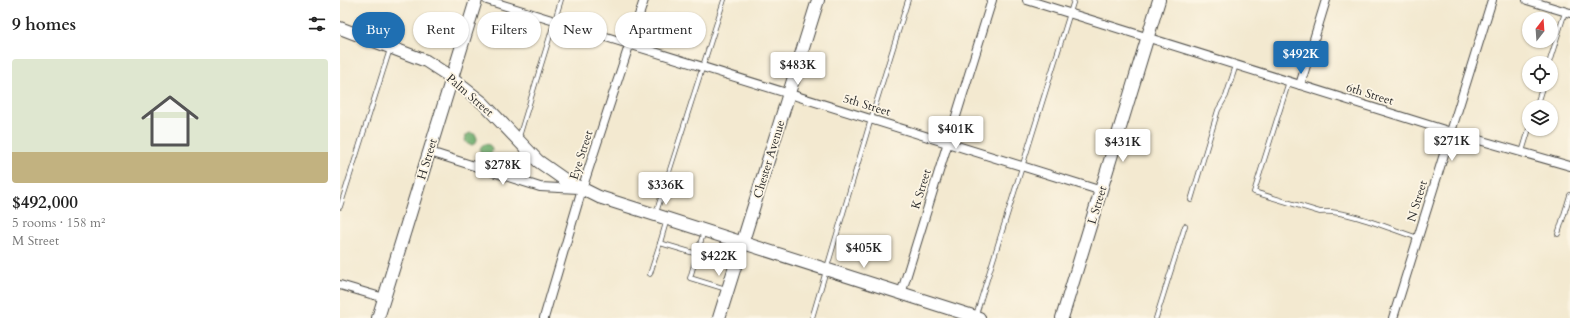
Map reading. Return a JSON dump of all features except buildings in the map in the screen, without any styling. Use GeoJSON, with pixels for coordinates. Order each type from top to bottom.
{"type":"FeatureCollection","features":[{"type":"Feature","properties":{"kind":"street","name":"H Street"},"geometry":{"type":"LineString","coordinates":[[378,318],[476,0]]}},
{"type":"Feature","properties":{"kind":"street","name":"5th Street"},"geometry":{"type":"LineString","coordinates":[[487,0],[549,19]]}},
{"type":"Feature","properties":{"kind":"street","name":"Eye Street"},"geometry":{"type":"LineString","coordinates":[[641,12],[644,0]]}},
{"type":"Feature","properties":{"kind":"street","name":"Chester Avenue"},"geometry":{"type":"LineString","coordinates":[[719,318],[818,0]]}},
{"type":"Feature","properties":{"kind":"street","name":"K Street"},"geometry":{"type":"LineString","coordinates":[[901,294],[992,0]]}},
{"type":"Feature","properties":{"kind":"street","name":"6th Street"},"geometry":{"type":"LineString","coordinates":[[1027,0],[1451,132],[1570,166]]}},
{"type":"Feature","properties":{"kind":"street","name":"L Street"},"geometry":{"type":"LineString","coordinates":[[1062,318],[1102,191],[1159,0]]}},
{"type":"Feature","properties":{"kind":"street"},"geometry":{"type":"LineString","coordinates":[[1300,85],[1326,0]]}},
{"type":"Feature","properties":{"kind":"street","name":"N Street"},"geometry":{"type":"LineString","coordinates":[[1393,318],[1492,0]]}},
{"type":"Feature","properties":{"kind":"street"},"geometry":{"type":"LineString","coordinates":[[1527,0],[1568,12]]}},
{"type":"Feature","properties":{"kind":"street","name":"Palm Street"},"geometry":{"type":"LineString","coordinates":[[340,28],[352,32]]}},
{"type":"Feature","properties":{"kind":"street","name":"Palm Street"},"geometry":{"type":"LineString","coordinates":[[396,48],[426,61],[452,79],[483,103],[517,141],[551,171],[582,189],[616,203],[977,318]]}},
{"type":"Feature","properties":{"kind":"street","name":"Eye Street"},"geometry":{"type":"LineString","coordinates":[[544,318],[582,189],[630,48]]}},
{"type":"Feature","properties":{"kind":"street","name":"5th Street"},"geometry":{"type":"LineString","coordinates":[[641,48],[1102,191]]}},
{"type":"Feature","properties":{"kind":"street"},"geometry":{"type":"LineString","coordinates":[[430,152],[540,187],[582,189]]}},
{"type":"Feature","properties":{"kind":"street"},"geometry":{"type":"LineString","coordinates":[[340,285],[384,298]]}},
{"type":"Feature","properties":{"kind":"lane"},"geometry":{"type":"LineString","coordinates":[[558,12],[561,0]]}},
{"type":"Feature","properties":{"kind":"lane"},"geometry":{"type":"LineString","coordinates":[[650,274],[660,242],[661,217],[703,67],[724,0]]}},
{"type":"Feature","properties":{"kind":"lane"},"geometry":{"type":"LineString","coordinates":[[812,318],[870,119],[908,0]]}},
{"type":"Feature","properties":{"kind":"lane"},"geometry":{"type":"LineString","coordinates":[[977,318],[1074,0]]}},
{"type":"Feature","properties":{"kind":"lane"},"geometry":{"type":"LineString","coordinates":[[1552,56],[1568,12]]}},
{"type":"Feature","properties":{"kind":"lane"},"geometry":{"type":"LineString","coordinates":[[517,141],[549,40]]}},
{"type":"Feature","properties":{"kind":"lane"},"geometry":{"type":"LineString","coordinates":[[340,207],[390,48]]}},
{"type":"Feature","properties":{"kind":"lane"},"geometry":{"type":"LineString","coordinates":[[1191,200],[1218,110],[1226,96],[1236,65]]}},
{"type":"Feature","properties":{"kind":"lane"},"geometry":{"type":"LineString","coordinates":[[1289,81],[1254,192],[1320,212],[1328,211],[1349,216],[1418,238]]}},
{"type":"Feature","properties":{"kind":"lane"},"geometry":{"type":"LineString","coordinates":[[1522,152],[1527,136]]}},
{"type":"Feature","properties":{"kind":"lane"},"geometry":{"type":"LineString","coordinates":[[1558,234],[1570,194]]}},
{"type":"Feature","properties":{"kind":"lane"},"geometry":{"type":"LineString","coordinates":[[1156,318],[1185,226]]}},
{"type":"Feature","properties":{"kind":"lane"},"geometry":{"type":"LineString","coordinates":[[704,231],[690,278],[728,290]]}},
{"type":"Feature","properties":{"kind":"lane"},"geometry":{"type":"LineString","coordinates":[[660,242],[697,254]]}},
{"type":"Feature","properties":{"kind":"green space"},"geometry":{"type":"Polygon","coordinates":[[[473,133],[476,134],[476,144],[469,145],[466,144],[465,137],[466,134],[473,133]]]}},
{"type":"Feature","properties":{"kind":"green space"},"geometry":{"type":"Polygon","coordinates":[[[486,144],[490,146],[492,150],[490,154],[486,156],[482,154],[480,150],[482,146],[486,144]]]}}]}
